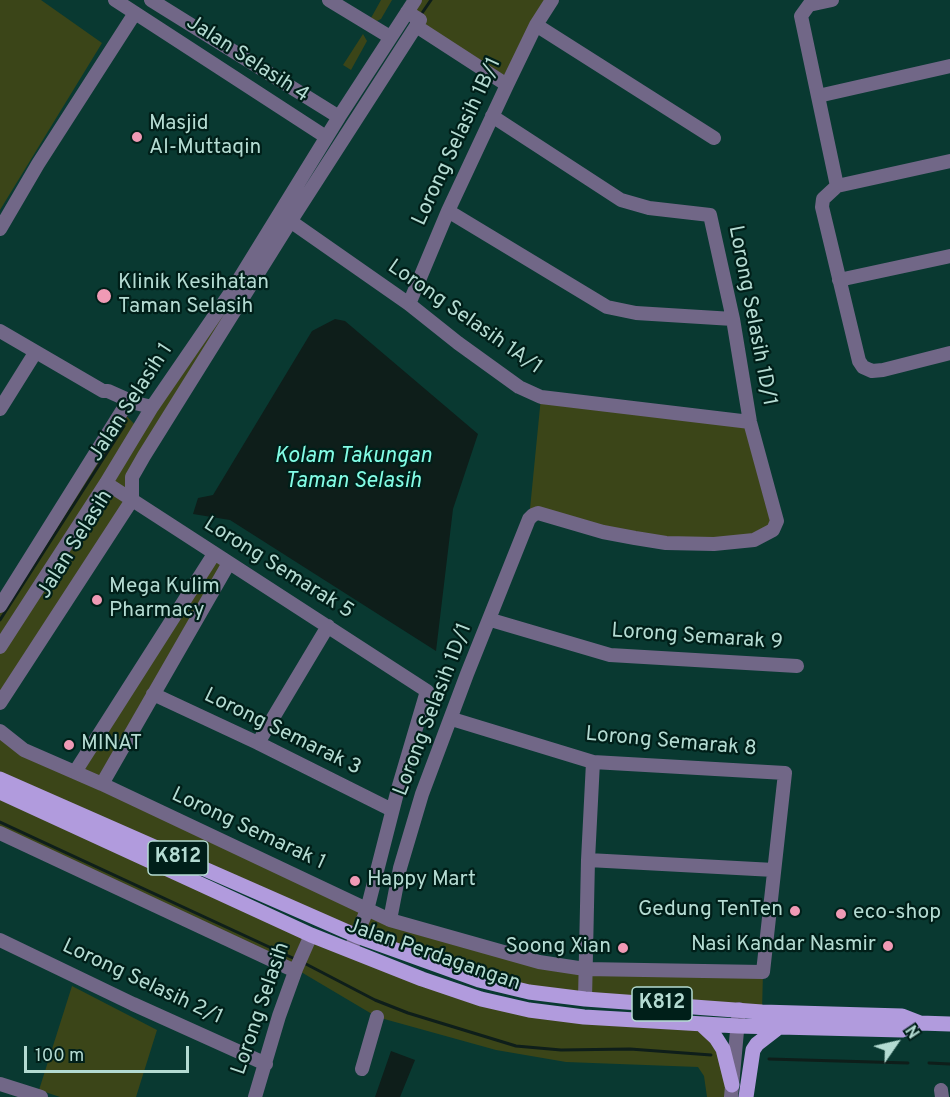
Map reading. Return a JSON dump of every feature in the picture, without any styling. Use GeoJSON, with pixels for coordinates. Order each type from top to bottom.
{"type":"FeatureCollection","features":[{"type":"Feature","properties":{"kind":"main road","name":"Jalan Perdagangan"},"geometry":{"type":"LineString","coordinates":[[3,788],[357,936],[480,980],[530,992],[585,999],[739,1010],[902,1017],[920,1023],[950,1024]]}},
{"type":"Feature","properties":{"kind":"main road","name":"Jalan Perdagangan"},"geometry":{"type":"LineString","coordinates":[[3,788],[307,942],[349,952],[481,999],[529,1010],[584,1017],[701,1024],[902,1030],[920,1023]]}},
{"type":"Feature","properties":{"kind":"main road"},"geometry":{"type":"LineString","coordinates":[[701,1024],[716,1038],[723,1049],[731,1091]]}},
{"type":"Feature","properties":{"kind":"main road"},"geometry":{"type":"LineString","coordinates":[[746,1097],[753,1050],[756,1044],[779,1027]]}},
{"type":"Feature","properties":{"kind":"street","name":"Jalan Selasih 4"},"geometry":{"type":"LineString","coordinates":[[115,0],[327,137]]}},
{"type":"Feature","properties":{"kind":"street"},"geometry":{"type":"LineString","coordinates":[[151,0],[339,117]]}},
{"type":"Feature","properties":{"kind":"street"},"geometry":{"type":"LineString","coordinates":[[329,0],[390,37]]}},
{"type":"Feature","properties":{"kind":"street","name":"Jalan Selasih 1"},"geometry":{"type":"LineString","coordinates":[[0,647],[106,483],[152,407],[233,289],[339,117],[415,0]]}},
{"type":"Feature","properties":{"kind":"street","name":"Lorong Selasih 1B/1"},"geometry":{"type":"LineString","coordinates":[[409,304],[448,211],[492,116],[536,25],[552,0]]}},
{"type":"Feature","properties":{"kind":"street"},"geometry":{"type":"LineString","coordinates":[[832,0],[809,5],[801,16],[837,186]]}},
{"type":"Feature","properties":{"kind":"street"},"geometry":{"type":"LineString","coordinates":[[406,12],[420,21],[416,26],[507,85]]}},
{"type":"Feature","properties":{"kind":"street"},"geometry":{"type":"LineString","coordinates":[[0,229],[38,164],[135,13]]}},
{"type":"Feature","properties":{"kind":"street"},"geometry":{"type":"LineString","coordinates":[[536,25],[714,138]]}},
{"type":"Feature","properties":{"kind":"street","name":"Jalan Selasih"},"geometry":{"type":"LineString","coordinates":[[0,703],[132,500],[132,477],[144,456],[416,26]]}},
{"type":"Feature","properties":{"kind":"street"},"geometry":{"type":"LineString","coordinates":[[818,96],[950,66]]}},
{"type":"Feature","properties":{"kind":"street","name":"Lorong Selasih 1D/1"},"geometry":{"type":"LineString","coordinates":[[390,920],[400,868],[422,794],[529,519],[538,513],[603,532],[634,538],[666,543],[714,544],[753,540],[773,530],[777,521],[750,422],[733,319],[710,215],[649,208],[621,200],[492,116]]}},
{"type":"Feature","properties":{"kind":"street"},"geometry":{"type":"LineString","coordinates":[[950,161],[837,186],[823,199],[822,207],[859,361],[863,367],[872,371],[883,370],[950,353]]}},
{"type":"Feature","properties":{"kind":"street"},"geometry":{"type":"LineString","coordinates":[[448,211],[607,307],[636,313],[733,319]]}},
{"type":"Feature","properties":{"kind":"street","name":"Lorong Selasih 1A/1"},"geometry":{"type":"LineString","coordinates":[[279,213],[409,304],[519,387],[541,397],[750,422]]}},
{"type":"Feature","properties":{"kind":"street"},"geometry":{"type":"LineString","coordinates":[[839,280],[950,256]]}},
{"type":"Feature","properties":{"kind":"street"},"geometry":{"type":"LineString","coordinates":[[0,331],[103,391],[152,407]]}},
{"type":"Feature","properties":{"kind":"street"},"geometry":{"type":"LineString","coordinates":[[0,409],[35,352]]}},
{"type":"Feature","properties":{"kind":"street"},"geometry":{"type":"LineString","coordinates":[[103,391],[105,397],[139,428]]}},
{"type":"Feature","properties":{"kind":"street"},"geometry":{"type":"LineString","coordinates":[[0,606],[122,411]]}},
{"type":"Feature","properties":{"kind":"street","name":"Lorong Semarak 5"},"geometry":{"type":"LineString","coordinates":[[106,483],[427,691],[392,810]]}},
{"type":"Feature","properties":{"kind":"street"},"geometry":{"type":"LineString","coordinates":[[75,772],[214,554]]}},
{"type":"Feature","properties":{"kind":"street"},"geometry":{"type":"LineString","coordinates":[[102,784],[229,563]]}},
{"type":"Feature","properties":{"kind":"street","name":"Lorong Semarak 9"},"geometry":{"type":"LineString","coordinates":[[490,620],[610,655],[797,666]]}},
{"type":"Feature","properties":{"kind":"street"},"geometry":{"type":"LineString","coordinates":[[258,743],[328,626]]}},
{"type":"Feature","properties":{"kind":"street","name":"Lorong Semarak 3"},"geometry":{"type":"LineString","coordinates":[[153,694],[392,810]]}},
{"type":"Feature","properties":{"kind":"street","name":"Lorong Semarak 8"},"geometry":{"type":"LineString","coordinates":[[452,719],[593,762],[785,773],[774,870]]}},
{"type":"Feature","properties":{"kind":"street","name":"Lorong Semarak 1"},"geometry":{"type":"LineString","coordinates":[[0,730],[24,750],[102,784],[390,920],[539,962],[585,969],[764,972],[774,870]]}},
{"type":"Feature","properties":{"kind":"street"},"geometry":{"type":"LineString","coordinates":[[585,999],[593,762]]}},
{"type":"Feature","properties":{"kind":"street"},"geometry":{"type":"LineString","coordinates":[[349,952],[367,910],[392,810]]}},
{"type":"Feature","properties":{"kind":"street"},"geometry":{"type":"LineString","coordinates":[[0,833],[295,971]]}},
{"type":"Feature","properties":{"kind":"street"},"geometry":{"type":"LineString","coordinates":[[588,860],[774,870]]}},
{"type":"Feature","properties":{"kind":"street","name":"Lorong Selasih 2/1"},"geometry":{"type":"LineString","coordinates":[[0,940],[133,1004],[266,1064]]}},
{"type":"Feature","properties":{"kind":"street","name":"Lorong Selasih"},"geometry":{"type":"LineString","coordinates":[[255,1097],[295,971],[307,942]]}},
{"type":"Feature","properties":{"kind":"street"},"geometry":{"type":"LineString","coordinates":[[731,1091],[739,1010]]}},
{"type":"Feature","properties":{"kind":"street"},"geometry":{"type":"LineString","coordinates":[[362,1069],[377,1017]]}},
{"type":"Feature","properties":{"kind":"street"},"geometry":{"type":"LineString","coordinates":[[0,1084],[41,1097]]}},
{"type":"Feature","properties":{"kind":"green space"},"geometry":{"type":"Polygon","coordinates":[[[0,0],[41,0],[102,43],[0,210],[0,0]]]}},
{"type":"Feature","properties":{"kind":"green space"},"geometry":{"type":"Polygon","coordinates":[[[381,0],[392,0],[381,19],[377,21],[371,18],[381,0]]]}},
{"type":"Feature","properties":{"kind":"green space"},"geometry":{"type":"Polygon","coordinates":[[[415,0],[552,0],[507,85],[407,12],[415,0]]]}},
{"type":"Feature","properties":{"kind":"green space"},"geometry":{"type":"Polygon","coordinates":[[[363,34],[367,41],[351,70],[343,65],[363,34]]]}},
{"type":"Feature","properties":{"kind":"green space"},"geometry":{"type":"Polygon","coordinates":[[[289,221],[144,456],[132,500],[0,703],[0,606],[122,411],[138,428],[289,221]]]}},
{"type":"Feature","properties":{"kind":"green space"},"geometry":{"type":"Polygon","coordinates":[[[541,397],[750,422],[777,521],[754,540],[666,543],[538,513],[529,519],[541,397]]]}},
{"type":"Feature","properties":{"kind":"green space"},"geometry":{"type":"Polygon","coordinates":[[[214,554],[229,563],[102,783],[390,920],[539,962],[763,972],[762,1012],[479,980],[0,779],[0,731],[75,772],[214,554]]]}},
{"type":"Feature","properties":{"kind":"green space"},"geometry":{"type":"Polygon","coordinates":[[[0,792],[311,935],[481,999],[701,1024],[716,1038],[731,1097],[707,1097],[704,1076],[698,1067],[566,1062],[496,1050],[377,1017],[296,969],[0,833],[0,792]]]}},
{"type":"Feature","properties":{"kind":"green space"},"geometry":{"type":"Polygon","coordinates":[[[72,986],[157,1030],[136,1097],[60,1097],[39,1090],[72,986]]]}},
{"type":"Feature","properties":{"kind":"water","name":"Kolam Takungan Taman Selasih"},"geometry":{"type":"Polygon","coordinates":[[[335,319],[345,321],[478,434],[453,509],[436,651],[230,520],[193,514],[198,498],[213,495],[312,331],[335,319]]]}},
{"type":"Feature","properties":{"kind":"water"},"geometry":{"type":"Polygon","coordinates":[[[391,1051],[415,1060],[400,1097],[375,1097],[391,1051]]]}},
{"type":"Feature","properties":{"kind":"waterway"},"geometry":{"type":"LineString","coordinates":[[420,16],[431,0]]}},
{"type":"Feature","properties":{"kind":"waterway"},"geometry":{"type":"LineString","coordinates":[[0,620],[124,426]]}},
{"type":"Feature","properties":{"kind":"waterway"},"geometry":{"type":"LineString","coordinates":[[0,822],[295,959]]}},
{"type":"Feature","properties":{"kind":"waterway"},"geometry":{"type":"LineString","coordinates":[[304,963],[375,1000],[408,1013],[516,1046],[561,1050],[630,1049],[711,1055]]}},
{"type":"Feature","properties":{"kind":"waterway"},"geometry":{"type":"LineString","coordinates":[[769,1059],[908,1063]]}},
{"type":"Feature","properties":{"kind":"waterway"},"geometry":{"type":"LineString","coordinates":[[929,1063],[950,1064]]}},
{"type":"Feature","properties":{"kind":"place","name":"Masjid Al-Muttaqin"},"geometry":{"type":"Point","coordinates":[137,137]}},
{"type":"Feature","properties":{"kind":"place","name":"Klinik Kesihatan Taman Selasih"},"geometry":{"type":"Point","coordinates":[104,296]}},
{"type":"Feature","properties":{"kind":"place","name":"Mega Kulim Pharmacy"},"geometry":{"type":"Point","coordinates":[97,600]}},
{"type":"Feature","properties":{"kind":"place","name":"MINAT"},"geometry":{"type":"Point","coordinates":[69,745]}},
{"type":"Feature","properties":{"kind":"place","name":"Happy Mart"},"geometry":{"type":"Point","coordinates":[355,881]}},
{"type":"Feature","properties":{"kind":"place","name":"Gedung TenTen"},"geometry":{"type":"Point","coordinates":[795,911]}},
{"type":"Feature","properties":{"kind":"place","name":"eco-shop"},"geometry":{"type":"Point","coordinates":[841,914]}},
{"type":"Feature","properties":{"kind":"place","name":"Nasi Kandar Nasmir"},"geometry":{"type":"Point","coordinates":[888,946]}},
{"type":"Feature","properties":{"kind":"place","name":"Soong Xian"},"geometry":{"type":"Point","coordinates":[623,948]}}]}
